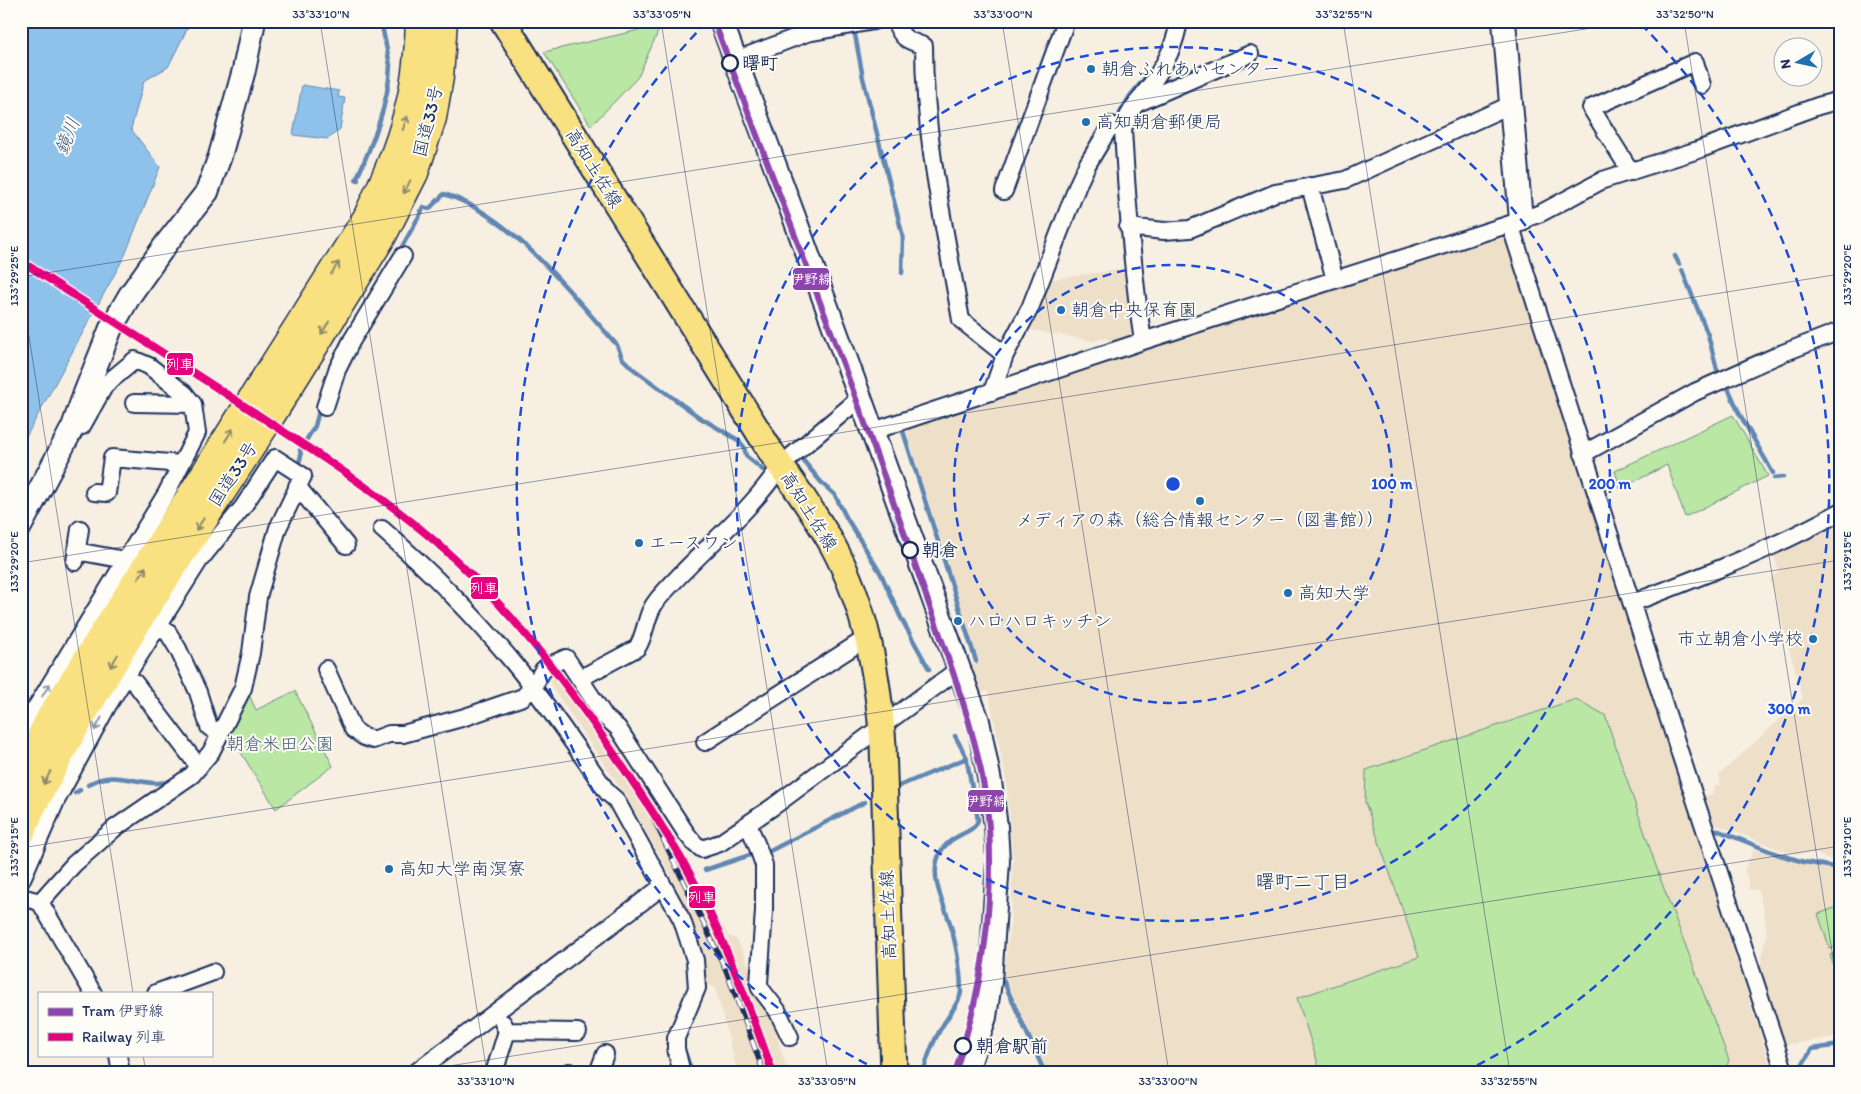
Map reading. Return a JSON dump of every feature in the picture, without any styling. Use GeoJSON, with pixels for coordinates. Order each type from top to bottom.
{"type":"FeatureCollection","features":[{"type":"Feature","properties":{"kind":"highway","name":"国道33号"},"geometry":{"type":"LineString","coordinates":[[21,832],[30,810],[70,735],[134,606],[367,218],[391,166],[408,113],[419,46],[420,21]]}},
{"type":"Feature","properties":{"kind":"highway","name":"国道33号"},"geometry":{"type":"LineString","coordinates":[[21,777],[51,718],[134,606],[294,378],[382,236],[414,173],[432,118],[439,77],[443,21]]}},
{"type":"Feature","properties":{"kind":"main road"},"geometry":{"type":"LineString","coordinates":[[21,525],[73,427],[84,393],[110,328],[160,251],[207,192],[223,147],[244,70],[254,21]]}},
{"type":"Feature","properties":{"kind":"main road","name":"高知土佐線"},"geometry":{"type":"LineString","coordinates":[[503,21],[833,546],[853,592],[875,667],[881,725],[894,1073]]}},
{"type":"Feature","properties":{"kind":"main road"},"geometry":{"type":"LineString","coordinates":[[721,21],[978,721],[990,782],[998,861],[991,972],[985,1017],[966,1073]]}},
{"type":"Feature","properties":{"kind":"main road"},"geometry":{"type":"LineString","coordinates":[[1504,21],[1515,222]]}},
{"type":"Feature","properties":{"kind":"street"},"geometry":{"type":"LineString","coordinates":[[736,60],[806,27],[874,21]]}},
{"type":"Feature","properties":{"kind":"street"},"geometry":{"type":"LineString","coordinates":[[895,21],[906,40],[924,46],[924,84],[929,136],[961,320],[1005,355]]}},
{"type":"Feature","properties":{"kind":"street"},"geometry":{"type":"LineString","coordinates":[[1004,192],[1066,21]]}},
{"type":"Feature","properties":{"kind":"street"},"geometry":{"type":"LineString","coordinates":[[1143,341],[1134,286],[1128,227],[1123,129],[1125,121],[1169,57],[1179,21]]}},
{"type":"Feature","properties":{"kind":"street"},"geometry":{"type":"LineString","coordinates":[[1136,104],[1250,54]]}},
{"type":"Feature","properties":{"kind":"street"},"geometry":{"type":"LineString","coordinates":[[1631,172],[1592,108],[1695,62],[1702,85]]}},
{"type":"Feature","properties":{"kind":"street"},"geometry":{"type":"LineString","coordinates":[[873,431],[1143,341],[1515,222],[1541,213],[1603,180],[1840,100]]}},
{"type":"Feature","properties":{"kind":"street"},"geometry":{"type":"LineString","coordinates":[[1128,227],[1164,230],[1190,229],[1275,193],[1345,180],[1510,105]]}},
{"type":"Feature","properties":{"kind":"street"},"geometry":{"type":"LineString","coordinates":[[992,392],[1005,355],[1030,308],[1087,165],[1111,125],[1123,129]]}},
{"type":"Feature","properties":{"kind":"street"},"geometry":{"type":"LineString","coordinates":[[1310,186],[1335,280]]}},
{"type":"Feature","properties":{"kind":"street"},"geometry":{"type":"LineString","coordinates":[[1515,222],[1583,454],[1668,720],[1785,1073]]}},
{"type":"Feature","properties":{"kind":"street"},"geometry":{"type":"LineString","coordinates":[[325,407],[337,370],[352,340],[403,256]]}},
{"type":"Feature","properties":{"kind":"street"},"geometry":{"type":"LineString","coordinates":[[1583,454],[1695,392],[1783,353],[1840,331]]}},
{"type":"Feature","properties":{"kind":"street"},"geometry":{"type":"LineString","coordinates":[[21,881],[56,801],[108,705],[126,677],[134,606],[125,560],[166,494],[197,433],[193,404],[185,394],[148,366],[135,360],[105,385],[82,426],[73,427]]}},
{"type":"Feature","properties":{"kind":"street"},"geometry":{"type":"LineString","coordinates":[[581,678],[637,648],[642,639],[645,621],[658,599],[726,530],[781,466],[860,398]]}},
{"type":"Feature","properties":{"kind":"street"},"geometry":{"type":"LineString","coordinates":[[134,403],[193,404]]}},
{"type":"Feature","properties":{"kind":"street"},"geometry":{"type":"LineString","coordinates":[[94,492],[107,494],[112,458],[181,464]]}},
{"type":"Feature","properties":{"kind":"street"},"geometry":{"type":"LineString","coordinates":[[21,732],[134,606],[199,561],[243,508],[274,458],[297,477],[346,545]]}},
{"type":"Feature","properties":{"kind":"street"},"geometry":{"type":"LineString","coordinates":[[40,902],[74,864],[115,828],[192,775],[195,763],[211,752],[216,732],[243,688],[251,653],[258,597],[278,528],[297,477]]}},
{"type":"Feature","properties":{"kind":"street"},"geometry":{"type":"LineString","coordinates":[[1632,603],[1738,562],[1802,533],[1840,512]]}},
{"type":"Feature","properties":{"kind":"street"},"geometry":{"type":"LineString","coordinates":[[382,528],[475,618],[533,687],[608,793],[616,800],[664,886],[682,920],[695,960],[696,970],[697,988],[676,1038],[676,1049],[682,1073]]}},
{"type":"Feature","properties":{"kind":"street"},"geometry":{"type":"LineString","coordinates":[[80,529],[76,556],[125,560]]}},
{"type":"Feature","properties":{"kind":"street"},"geometry":{"type":"LineString","coordinates":[[134,606],[178,649],[198,692],[209,727],[216,732]]}},
{"type":"Feature","properties":{"kind":"street"},"geometry":{"type":"LineString","coordinates":[[705,742],[868,638]]}},
{"type":"Feature","properties":{"kind":"street"},"geometry":{"type":"LineString","coordinates":[[326,670],[353,729],[364,737],[373,740],[389,734],[403,734],[466,718],[522,697],[533,687],[543,670],[566,658],[605,717],[618,728],[686,833],[702,849],[720,843],[748,824],[959,669]]}},
{"type":"Feature","properties":{"kind":"street"},"geometry":{"type":"LineString","coordinates":[[126,677],[135,683],[195,763]]}},
{"type":"Feature","properties":{"kind":"street"},"geometry":{"type":"LineString","coordinates":[[748,824],[764,865],[764,912],[759,983],[760,988],[777,1010],[790,1037]]}},
{"type":"Feature","properties":{"kind":"street"},"geometry":{"type":"LineString","coordinates":[[415,1073],[664,886]]}},
{"type":"Feature","properties":{"kind":"street"},"geometry":{"type":"LineString","coordinates":[[21,897],[40,902],[92,992]]}},
{"type":"Feature","properties":{"kind":"street"},"geometry":{"type":"LineString","coordinates":[[159,992],[213,972]]}},
{"type":"Feature","properties":{"kind":"street"},"geometry":{"type":"LineString","coordinates":[[494,1073],[507,1031],[497,1011]]}},
{"type":"Feature","properties":{"kind":"street"},"geometry":{"type":"LineString","coordinates":[[507,1031],[578,1032]]}},
{"type":"Feature","properties":{"kind":"street"},"geometry":{"type":"LineString","coordinates":[[598,1073],[605,1054]]}},
{"type":"Feature","properties":{"kind":"street"},"geometry":{"type":"LineString","coordinates":[[118,1056],[122,1073]]}},
{"type":"Feature","properties":{"kind":"shaded area","name":"高知大学"},"geometry":{"type":"Polygon","coordinates":[[[1504,232],[1696,827],[1694,828],[1771,1067],[1764,1070],[1765,1073],[1048,1073],[1004,974],[1011,918],[1013,858],[1006,778],[988,691],[977,693],[967,667],[979,663],[906,430],[999,401],[999,399],[1234,320],[1504,232]]]}},
{"type":"Feature","properties":{"kind":"shaded area"},"geometry":{"type":"Polygon","coordinates":[[[1126,268],[1137,339],[1109,347],[1107,338],[1093,341],[1026,329],[1048,280],[1126,268]]]}},
{"type":"Feature","properties":{"kind":"shaded area","name":"市立朝倉小学校"},"geometry":{"type":"Polygon","coordinates":[[[1840,517],[1840,859],[1834,861],[1815,853],[1799,854],[1786,852],[1708,821],[1701,797],[1712,794],[1715,786],[1721,784],[1719,775],[1803,698],[1770,579],[1779,572],[1773,552],[1840,517]]]}},
{"type":"Feature","properties":{"kind":"shaded area"},"geometry":{"type":"Polygon","coordinates":[[[563,667],[573,679],[658,807],[728,936],[737,939],[771,1017],[788,1073],[738,1073],[715,987],[706,984],[695,935],[670,874],[625,795],[553,689],[550,681],[563,667]]]}},
{"type":"Feature","properties":{"kind":"shaded area"},"geometry":{"type":"Polygon","coordinates":[[[1754,849],[1804,864],[1837,869],[1837,866],[1840,865],[1840,1036],[1784,1045],[1758,975],[1767,933],[1758,889],[1750,890],[1745,869],[1754,849]]]}},
{"type":"Feature","properties":{"kind":"green space"},"geometry":{"type":"Polygon","coordinates":[[[661,25],[638,77],[591,126],[544,52],[661,25]]]}},
{"type":"Feature","properties":{"kind":"green space"},"geometry":{"type":"Polygon","coordinates":[[[1733,415],[1768,476],[1685,517],[1667,465],[1620,489],[1615,471],[1733,415]]]}},
{"type":"Feature","properties":{"kind":"green space","name":"朝倉米田公園"},"geometry":{"type":"Polygon","coordinates":[[[247,690],[256,710],[295,691],[333,766],[276,809],[227,730],[247,690]]]}},
{"type":"Feature","properties":{"kind":"green space"},"geometry":{"type":"Polygon","coordinates":[[[1576,699],[1605,715],[1660,878],[1729,1060],[1724,1073],[1321,1073],[1297,998],[1419,957],[1365,802],[1366,770],[1576,699]]]}},
{"type":"Feature","properties":{"kind":"green space"},"geometry":{"type":"Polygon","coordinates":[[[1840,906],[1840,945],[1830,949],[1818,914],[1840,906]]]}},
{"type":"Feature","properties":{"kind":"green space"},"geometry":{"type":"Polygon","coordinates":[[[1840,952],[1840,984],[1830,955],[1840,952]]]}},
{"type":"Feature","properties":{"kind":"water","name":"鏡川"},"geometry":{"type":"Polygon","coordinates":[[[21,21],[191,21],[168,67],[144,81],[131,129],[160,167],[125,255],[21,446],[21,21]]]}},
{"type":"Feature","properties":{"kind":"water"},"geometry":{"type":"Polygon","coordinates":[[[302,85],[339,91],[338,97],[345,98],[340,129],[328,139],[293,135],[302,85]]]}},
{"type":"Feature","properties":{"kind":"waterway"},"geometry":{"type":"LineString","coordinates":[[358,180],[356,180],[379,124],[387,94],[390,65],[381,21]]}},
{"type":"Feature","properties":{"kind":"waterway"},"geometry":{"type":"LineString","coordinates":[[854,29],[863,78],[903,237],[902,273]]}},
{"type":"Feature","properties":{"kind":"waterway"},"geometry":{"type":"LineString","coordinates":[[1120,113],[1130,96],[1145,78]]}},
{"type":"Feature","properties":{"kind":"waterway"},"geometry":{"type":"LineString","coordinates":[[423,207],[429,209],[444,194],[469,204],[493,219],[516,237],[560,280],[617,345],[622,358],[632,368],[699,417],[738,440],[744,447],[746,456],[763,470]]}},
{"type":"Feature","properties":{"kind":"waterway"},"geometry":{"type":"LineString","coordinates":[[399,252],[422,211],[420,211]]}},
{"type":"Feature","properties":{"kind":"waterway"},"geometry":{"type":"LineString","coordinates":[[1675,256],[1679,264]]}},
{"type":"Feature","properties":{"kind":"waterway"},"geometry":{"type":"LineString","coordinates":[[1682,270],[1708,335],[1719,377]]}},
{"type":"Feature","properties":{"kind":"waterway"},"geometry":{"type":"LineString","coordinates":[[1726,383],[1739,413],[1773,473]]}},
{"type":"Feature","properties":{"kind":"waterway"},"geometry":{"type":"LineString","coordinates":[[297,469],[301,456],[300,450],[315,426],[320,407]]}},
{"type":"Feature","properties":{"kind":"waterway"},"geometry":{"type":"LineString","coordinates":[[906,427],[902,428],[976,661]]}},
{"type":"Feature","properties":{"kind":"waterway"},"geometry":{"type":"LineString","coordinates":[[802,459],[821,482],[835,495],[846,517],[881,574],[901,618],[929,669]]}},
{"type":"Feature","properties":{"kind":"waterway"},"geometry":{"type":"LineString","coordinates":[[1774,478],[1783,477]]}},
{"type":"Feature","properties":{"kind":"waterway"},"geometry":{"type":"LineString","coordinates":[[259,564],[272,523]]}},
{"type":"Feature","properties":{"kind":"waterway"},"geometry":{"type":"LineString","coordinates":[[923,1073],[928,1056],[942,1026],[956,1005],[961,991],[956,945],[936,878],[937,861],[946,845],[971,829],[978,820],[966,756],[955,736]]}},
{"type":"Feature","properties":{"kind":"waterway"},"geometry":{"type":"LineString","coordinates":[[899,786],[967,758]]}},
{"type":"Feature","properties":{"kind":"waterway"},"geometry":{"type":"LineString","coordinates":[[88,785],[108,778],[150,783],[171,781]]}},
{"type":"Feature","properties":{"kind":"waterway"},"geometry":{"type":"LineString","coordinates":[[75,793],[80,790]]}},
{"type":"Feature","properties":{"kind":"waterway"},"geometry":{"type":"LineString","coordinates":[[766,853],[865,802]]}},
{"type":"Feature","properties":{"kind":"waterway"},"geometry":{"type":"LineString","coordinates":[[1714,829],[1777,854],[1804,862],[1840,868]]}},
{"type":"Feature","properties":{"kind":"waterway"},"geometry":{"type":"LineString","coordinates":[[705,870],[756,853]]}},
{"type":"Feature","properties":{"kind":"waterway"},"geometry":{"type":"LineString","coordinates":[[1003,980],[1045,1073]]}},
{"type":"Feature","properties":{"kind":"waterway"},"geometry":{"type":"LineString","coordinates":[[1797,1073],[1812,1049],[1840,1045]]}},
{"type":"Feature","properties":{"kind":"waterway"},"geometry":{"type":"LineString","coordinates":[[683,1047],[691,1069]]}},
{"type":"Feature","properties":{"kind":"tram line","name":"伊野線"},"geometry":{"type":"LineString","coordinates":[[714,21],[892,498],[961,696],[979,761],[989,827],[990,858],[987,921],[979,983],[955,1073]]}},
{"type":"Feature","properties":{"kind":"tram line"},"geometry":{"type":"LineString","coordinates":[[886,481],[905,555],[918,590],[936,623]]}},
{"type":"Feature","properties":{"kind":"railway"},"geometry":{"type":"LineString","coordinates":[[644,799],[726,970],[764,1073]]}},
{"type":"Feature","properties":{"kind":"rail line","name":"列車"},"geometry":{"type":"LineString","coordinates":[[21,261],[288,435],[389,504],[437,543],[504,609],[582,707],[665,831],[700,893],[721,937],[773,1073]]}},
{"type":"Feature","properties":{"kind":"place","name":"曙町"},"geometry":{"type":"Point","coordinates":[730,63]}},
{"type":"Feature","properties":{"kind":"place","name":"朝倉ふれあいセンター"},"geometry":{"type":"Point","coordinates":[1091,69]}},
{"type":"Feature","properties":{"kind":"place","name":"高知朝倉郵便局"},"geometry":{"type":"Point","coordinates":[1086,122]}},
{"type":"Feature","properties":{"kind":"place","name":"朝倉中央保育園"},"geometry":{"type":"Point","coordinates":[1061,310]}},
{"type":"Feature","properties":{"kind":"place","name":"メディアの森（総合情報センター（図書館））"},"geometry":{"type":"Point","coordinates":[1200,501]}},
{"type":"Feature","properties":{"kind":"place","name":"エースワン"},"geometry":{"type":"Point","coordinates":[639,543]}},
{"type":"Feature","properties":{"kind":"place","name":"朝倉"},"geometry":{"type":"Point","coordinates":[910,550]}},
{"type":"Feature","properties":{"kind":"place","name":"高知大学"},"geometry":{"type":"Point","coordinates":[1288,593]}},
{"type":"Feature","properties":{"kind":"place","name":"ハロハロキッチン"},"geometry":{"type":"Point","coordinates":[958,621]}},
{"type":"Feature","properties":{"kind":"place","name":"市立朝倉小学校"},"geometry":{"type":"Point","coordinates":[1813,639]}},
{"type":"Feature","properties":{"kind":"place","name":"高知大学南溟寮"},"geometry":{"type":"Point","coordinates":[389,869]}},
{"type":"Feature","properties":{"kind":"place","name":"朝倉駅前"},"geometry":{"type":"Point","coordinates":[963,1046]}},
{"type":"Feature","properties":{"kind":"district","name":"曙町二丁目"},"geometry":{"type":"Point","coordinates":[1303,881]}}]}
